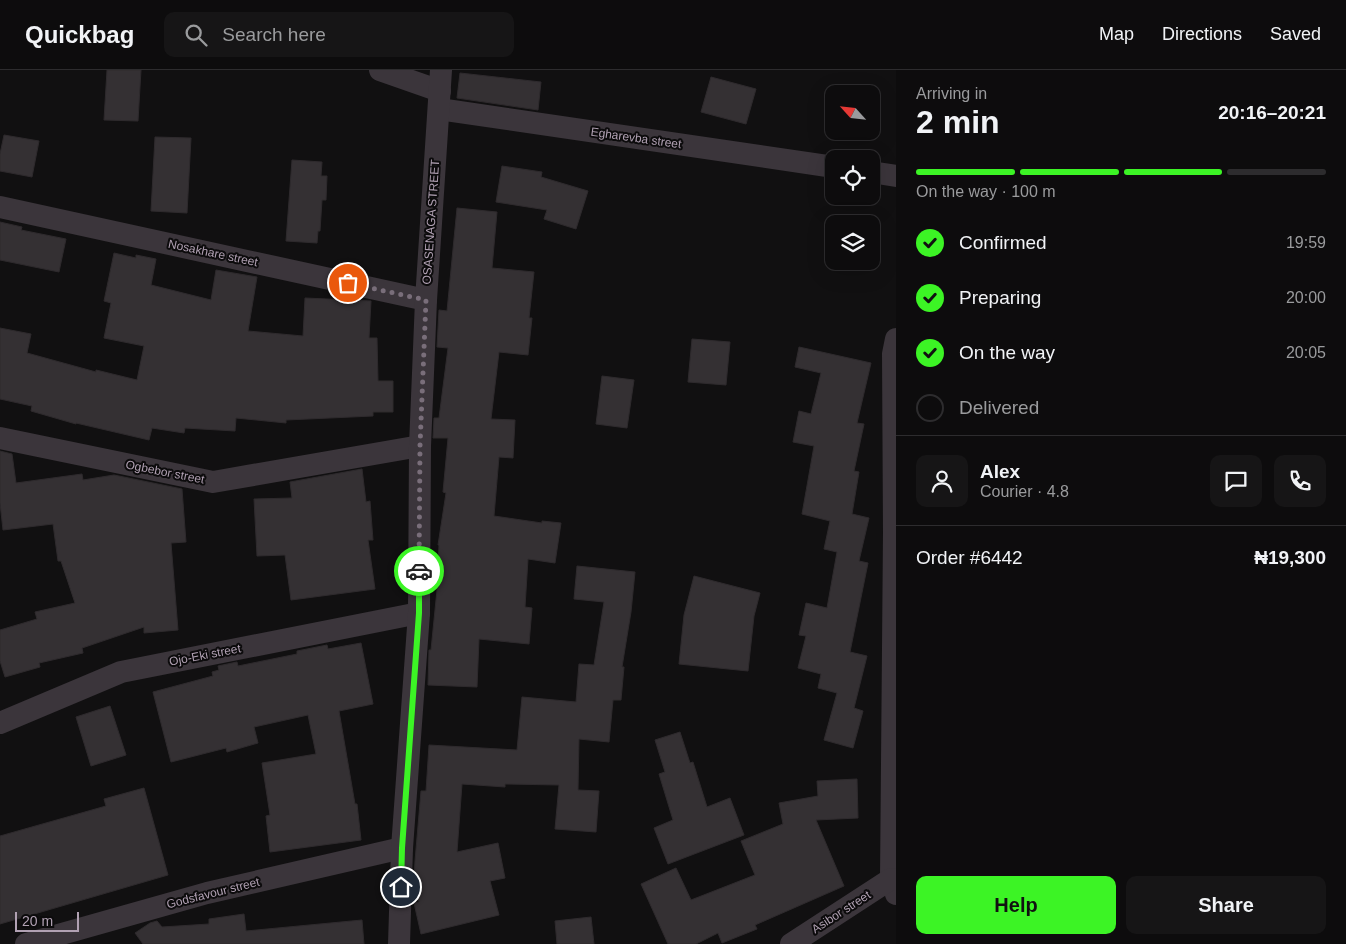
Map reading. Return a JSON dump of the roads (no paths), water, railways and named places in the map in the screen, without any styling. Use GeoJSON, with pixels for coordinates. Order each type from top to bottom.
{"type":"FeatureCollection","features":[{"type":"Feature","properties":{"kind":"street","name":"Egharevba street"},"geometry":{"type":"LineString","coordinates":[[380,70],[440,90],[825,165]]}},
{"type":"Feature","properties":{"kind":"street","name":"OSASENAGA STREET"},"geometry":{"type":"LineString","coordinates":[[399,944],[402,848],[419,613],[420,446],[426,300],[440,90]]}},
{"type":"Feature","properties":{"kind":"street"},"geometry":{"type":"LineString","coordinates":[[880,173],[896,176]]}},
{"type":"Feature","properties":{"kind":"street","name":"Nosakhare street"},"geometry":{"type":"LineString","coordinates":[[0,207],[426,300]]}},
{"type":"Feature","properties":{"kind":"street"},"geometry":{"type":"LineString","coordinates":[[894,884],[893,354],[896,340]]}},
{"type":"Feature","properties":{"kind":"street","name":"Ogbebor street"},"geometry":{"type":"LineString","coordinates":[[5,444],[213,482],[420,446]]}},
{"type":"Feature","properties":{"kind":"street","name":"Ojo-Eki street"},"geometry":{"type":"LineString","coordinates":[[0,723],[120,672],[419,613]]}},
{"type":"Feature","properties":{"kind":"street","name":"Godsfavour street"},"geometry":{"type":"LineString","coordinates":[[26,944],[207,893],[402,848]]}},
{"type":"Feature","properties":{"kind":"street","name":"Asibor street"},"geometry":{"type":"LineString","coordinates":[[791,944],[894,884]]}}]}
